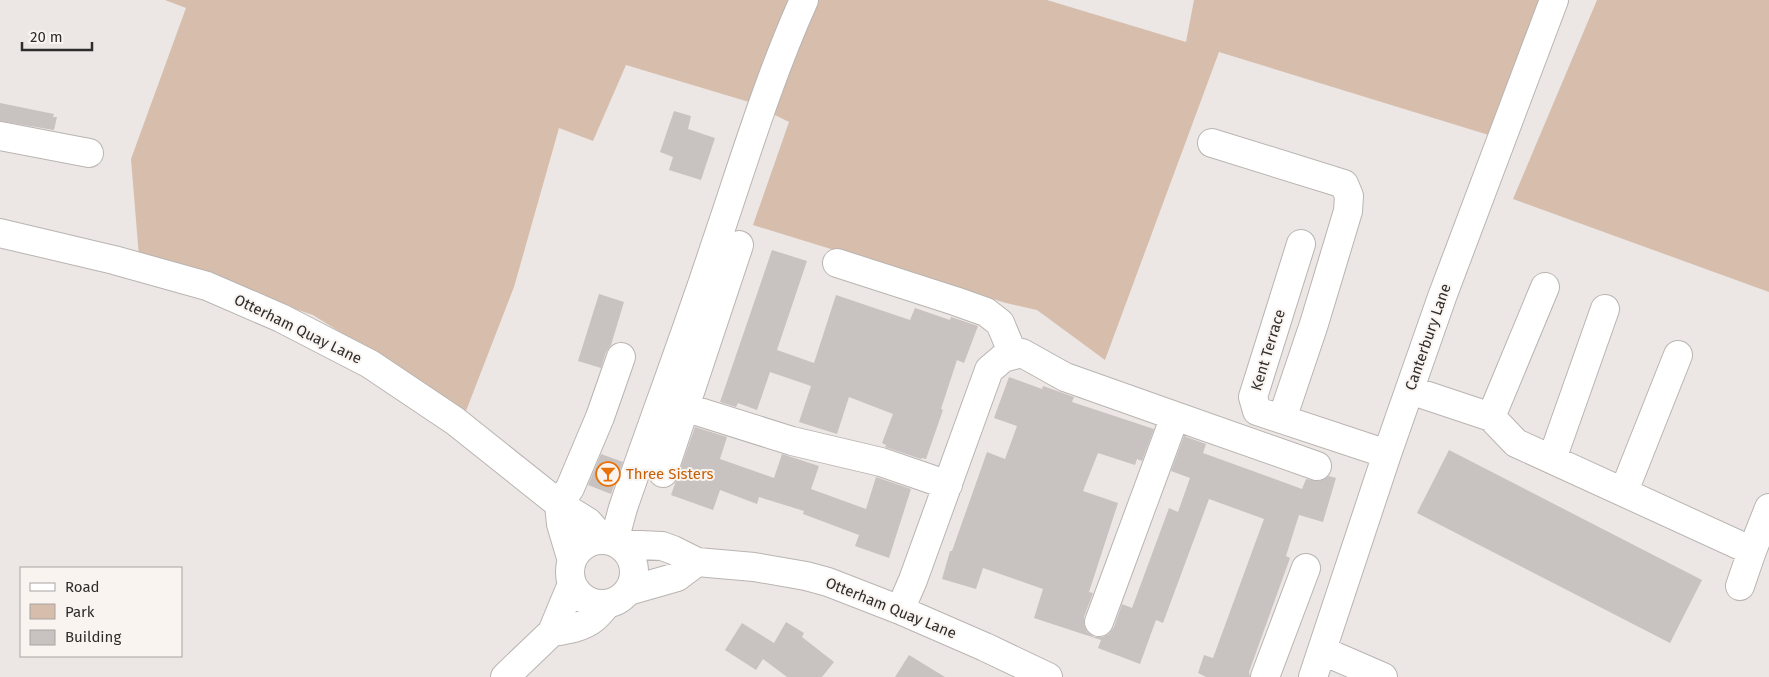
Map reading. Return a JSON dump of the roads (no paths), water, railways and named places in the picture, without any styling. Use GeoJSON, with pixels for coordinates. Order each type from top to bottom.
{"type":"FeatureCollection","features":[{"type":"Feature","properties":{"kind":"street"},"geometry":{"type":"LineString","coordinates":[[612,541],[714,249],[760,110],[804,0]]}},
{"type":"Feature","properties":{"kind":"street","name":"Canterbury Lane"},"geometry":{"type":"LineString","coordinates":[[1313,677],[1387,454],[1442,297],[1554,0]]}},
{"type":"Feature","properties":{"kind":"street"},"geometry":{"type":"LineString","coordinates":[[0,136],[89,153]]}},
{"type":"Feature","properties":{"kind":"street"},"geometry":{"type":"LineString","coordinates":[[1212,143],[1344,184],[1349,196],[1348,211],[1314,324],[1282,419]]}},
{"type":"Feature","properties":{"kind":"street","name":"Otterham Quay Lane"},"geometry":{"type":"LineString","coordinates":[[0,233],[114,260],[207,286],[281,318],[370,364],[455,421],[559,504],[588,522],[612,541],[662,546],[697,562],[754,567],[806,576],[850,589],[985,647],[1048,677]]}},
{"type":"Feature","properties":{"kind":"street","name":"Kent Terrace"},"geometry":{"type":"LineString","coordinates":[[1301,244],[1253,397],[1257,411],[1387,454]]}},
{"type":"Feature","properties":{"kind":"street"},"geometry":{"type":"LineString","coordinates":[[663,472],[739,245]]}},
{"type":"Feature","properties":{"kind":"street"},"geometry":{"type":"LineString","coordinates":[[837,263],[955,300],[988,313],[998,320],[1013,354]]}},
{"type":"Feature","properties":{"kind":"street"},"geometry":{"type":"LineString","coordinates":[[1491,417],[1544,287]]}},
{"type":"Feature","properties":{"kind":"street"},"geometry":{"type":"LineString","coordinates":[[1552,459],[1605,309]]}},
{"type":"Feature","properties":{"kind":"street"},"geometry":{"type":"LineString","coordinates":[[900,610],[990,370],[999,360],[1013,354],[1025,354],[1066,377],[1316,466]]}},
{"type":"Feature","properties":{"kind":"street"},"geometry":{"type":"LineString","coordinates":[[1624,491],[1678,355]]}},
{"type":"Feature","properties":{"kind":"street"},"geometry":{"type":"LineString","coordinates":[[621,357],[600,417],[570,488],[559,504],[561,524],[578,593],[586,600],[596,604],[677,577],[697,562]]}},
{"type":"Feature","properties":{"kind":"street"},"geometry":{"type":"LineString","coordinates":[[1410,390],[1491,417],[1516,442],[1752,551]]}},
{"type":"Feature","properties":{"kind":"street"},"geometry":{"type":"LineString","coordinates":[[684,407],[792,441],[881,462],[948,485]]}},
{"type":"Feature","properties":{"kind":"street"},"geometry":{"type":"LineString","coordinates":[[1099,622],[1175,416]]}},
{"type":"Feature","properties":{"kind":"street"},"geometry":{"type":"LineString","coordinates":[[1740,586],[1769,508]]}},
{"type":"Feature","properties":{"kind":"street"},"geometry":{"type":"LineString","coordinates":[[505,677],[552,632],[577,552],[593,540],[612,541],[631,557],[634,565],[634,574],[617,597],[594,619],[567,630],[552,632]]}},
{"type":"Feature","properties":{"kind":"street"},"geometry":{"type":"LineString","coordinates":[[1265,677],[1306,568]]}},
{"type":"Feature","properties":{"kind":"street"},"geometry":{"type":"LineString","coordinates":[[1284,628],[1383,677]]}},
{"type":"Feature","properties":{"kind":"place","name":"Three Sisters"},"geometry":{"type":"Point","coordinates":[608,474]}}]}
